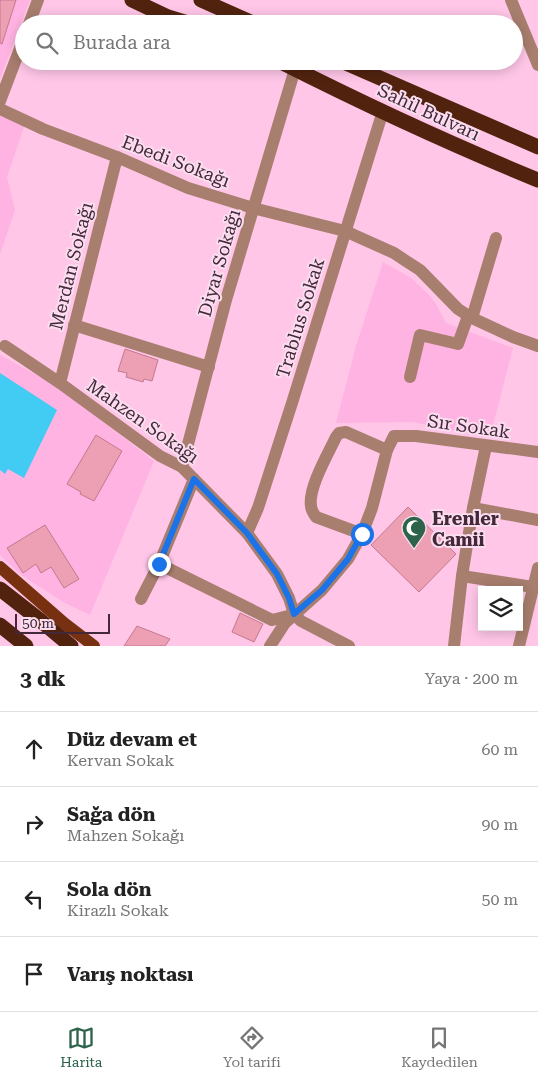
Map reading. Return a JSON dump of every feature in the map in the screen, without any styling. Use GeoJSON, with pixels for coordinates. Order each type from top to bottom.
{"type":"FeatureCollection","features":[{"type":"Feature","properties":{"kind":"highway"},"geometry":{"type":"LineString","coordinates":[[132,0],[164,15]]}},
{"type":"Feature","properties":{"kind":"highway"},"geometry":{"type":"LineString","coordinates":[[156,0],[186,15]]}},
{"type":"Feature","properties":{"kind":"highway"},"geometry":{"type":"LineString","coordinates":[[201,0],[235,15]]}},
{"type":"Feature","properties":{"kind":"highway","name":"Sahil Bulvarı"},"geometry":{"type":"LineString","coordinates":[[297,70],[383,112],[538,180]]}},
{"type":"Feature","properties":{"kind":"highway","name":"Sahil Bulvarı"},"geometry":{"type":"LineString","coordinates":[[362,70],[538,147]]}},
{"type":"Feature","properties":{"kind":"highway"},"geometry":{"type":"LineString","coordinates":[[0,589],[71,646]]}},
{"type":"Feature","properties":{"kind":"highway"},"geometry":{"type":"LineString","coordinates":[[0,625],[26,646]]}},
{"type":"Feature","properties":{"kind":"main road"},"geometry":{"type":"LineString","coordinates":[[0,566],[64,623],[94,646]]}},
{"type":"Feature","properties":{"kind":"street"},"geometry":{"type":"LineString","coordinates":[[32,15],[38,0]]}},
{"type":"Feature","properties":{"kind":"street"},"geometry":{"type":"LineString","coordinates":[[511,0],[517,15]]}},
{"type":"Feature","properties":{"kind":"street"},"geometry":{"type":"LineString","coordinates":[[523,29],[538,65]]}},
{"type":"Feature","properties":{"kind":"street"},"geometry":{"type":"LineString","coordinates":[[0,101],[15,62]]}},
{"type":"Feature","properties":{"kind":"street","name":"Diyar Sokağı"},"geometry":{"type":"LineString","coordinates":[[182,467],[226,300],[295,70]]}},
{"type":"Feature","properties":{"kind":"street","name":"Ebedi Sokağı"},"geometry":{"type":"LineString","coordinates":[[0,109],[43,129],[117,157],[188,188],[253,208],[345,232],[394,254],[420,270],[458,309],[470,317],[513,337],[538,346]]}},
{"type":"Feature","properties":{"kind":"street","name":"Trablus Sokak"},"geometry":{"type":"LineString","coordinates":[[247,533],[258,508],[292,403],[383,112]]}},
{"type":"Feature","properties":{"kind":"street","name":"Merdan Sokağı"},"geometry":{"type":"LineString","coordinates":[[60,383],[117,157]]}},
{"type":"Feature","properties":{"kind":"street"},"geometry":{"type":"LineString","coordinates":[[410,377],[420,335],[458,344],[470,317],[496,238]]}},
{"type":"Feature","properties":{"kind":"street"},"geometry":{"type":"LineString","coordinates":[[74,325],[208,367]]}},
{"type":"Feature","properties":{"kind":"street","name":"Mahzen Sokağı"},"geometry":{"type":"LineString","coordinates":[[5,346],[60,383],[160,456],[182,467],[247,533],[277,574],[289,598],[294,614]]}},
{"type":"Feature","properties":{"kind":"street"},"geometry":{"type":"LineString","coordinates":[[270,646],[284,623],[322,590],[348,559],[362,534],[372,508],[387,450],[346,432],[339,433],[314,485],[310,505],[316,517],[362,534]]}},
{"type":"Feature","properties":{"kind":"street","name":"Sır Sokak"},"geometry":{"type":"LineString","coordinates":[[387,450],[394,436],[416,436],[538,452]]}},
{"type":"Feature","properties":{"kind":"street"},"geometry":{"type":"LineString","coordinates":[[454,646],[472,508],[486,446]]}},
{"type":"Feature","properties":{"kind":"street"},"geometry":{"type":"LineString","coordinates":[[141,599],[159,564],[194,479]]}},
{"type":"Feature","properties":{"kind":"street"},"geometry":{"type":"LineString","coordinates":[[472,508],[538,520]]}},
{"type":"Feature","properties":{"kind":"street"},"geometry":{"type":"LineString","coordinates":[[159,564],[272,620],[294,614]]}},
{"type":"Feature","properties":{"kind":"street"},"geometry":{"type":"LineString","coordinates":[[519,646],[538,568]]}},
{"type":"Feature","properties":{"kind":"street"},"geometry":{"type":"LineString","coordinates":[[462,576],[533,588]]}},
{"type":"Feature","properties":{"kind":"street"},"geometry":{"type":"LineString","coordinates":[[294,614],[301,621],[349,646]]}},
{"type":"Feature","properties":{"kind":"shaded area"},"geometry":{"type":"Polygon","coordinates":[[[0,0],[30,0],[24,15],[15,15],[15,40],[0,79],[0,0]]]}},
{"type":"Feature","properties":{"kind":"shaded area"},"geometry":{"type":"Polygon","coordinates":[[[0,114],[25,124],[7,177],[15,210],[0,254],[0,114]]]}},
{"type":"Feature","properties":{"kind":"shaded area"},"geometry":{"type":"Polygon","coordinates":[[[383,262],[411,278],[428,294],[436,304],[446,323],[513,348],[490,437],[412,422],[336,423],[356,346],[383,262]]]}},
{"type":"Feature","properties":{"kind":"shaded area"},"geometry":{"type":"Polygon","coordinates":[[[0,355],[52,383],[154,461],[90,615],[63,602],[20,574],[0,555],[0,355]]]}},
{"type":"Feature","properties":{"kind":"water"},"geometry":{"type":"Polygon","coordinates":[[[0,373],[57,410],[24,478],[8,469],[5,474],[0,470],[0,373]]]}},
{"type":"Feature","properties":{"kind":"building"},"geometry":{"type":"Polygon","coordinates":[[[0,0],[16,0],[2,44],[0,43],[0,0]]]}},
{"type":"Feature","properties":{"kind":"building"},"geometry":{"type":"Polygon","coordinates":[[[125,349],[158,360],[152,381],[144,379],[143,382],[126,377],[127,373],[118,371],[125,349]]]}},
{"type":"Feature","properties":{"kind":"building"},"geometry":{"type":"Polygon","coordinates":[[[96,435],[122,451],[94,501],[80,494],[81,492],[67,484],[96,435]]]}},
{"type":"Feature","properties":{"kind":"building","name":"Erenler Camii"},"geometry":{"type":"Polygon","coordinates":[[[408,507],[456,554],[419,592],[371,545],[408,507]]]}},
{"type":"Feature","properties":{"kind":"building"},"geometry":{"type":"Polygon","coordinates":[[[45,525],[79,579],[64,588],[51,567],[41,573],[36,564],[23,573],[7,548],[45,525]]]}},
{"type":"Feature","properties":{"kind":"building"},"geometry":{"type":"Polygon","coordinates":[[[240,613],[263,624],[254,642],[232,632],[240,613]]]}},
{"type":"Feature","properties":{"kind":"building"},"geometry":{"type":"Polygon","coordinates":[[[137,626],[170,639],[165,646],[124,646],[137,626]]]}},
{"type":"Feature","properties":{"kind":"place","name":"Erenler Camii"},"geometry":{"type":"Point","coordinates":[414,549]}},
{"type":"Feature","properties":{"kind":"route"},"geometry":{"type":"LineString","coordinates":[[159,564],[194,479],[247,533],[277,574],[289,598],[294,614],[322,590],[348,559],[362,534]]}}]}
